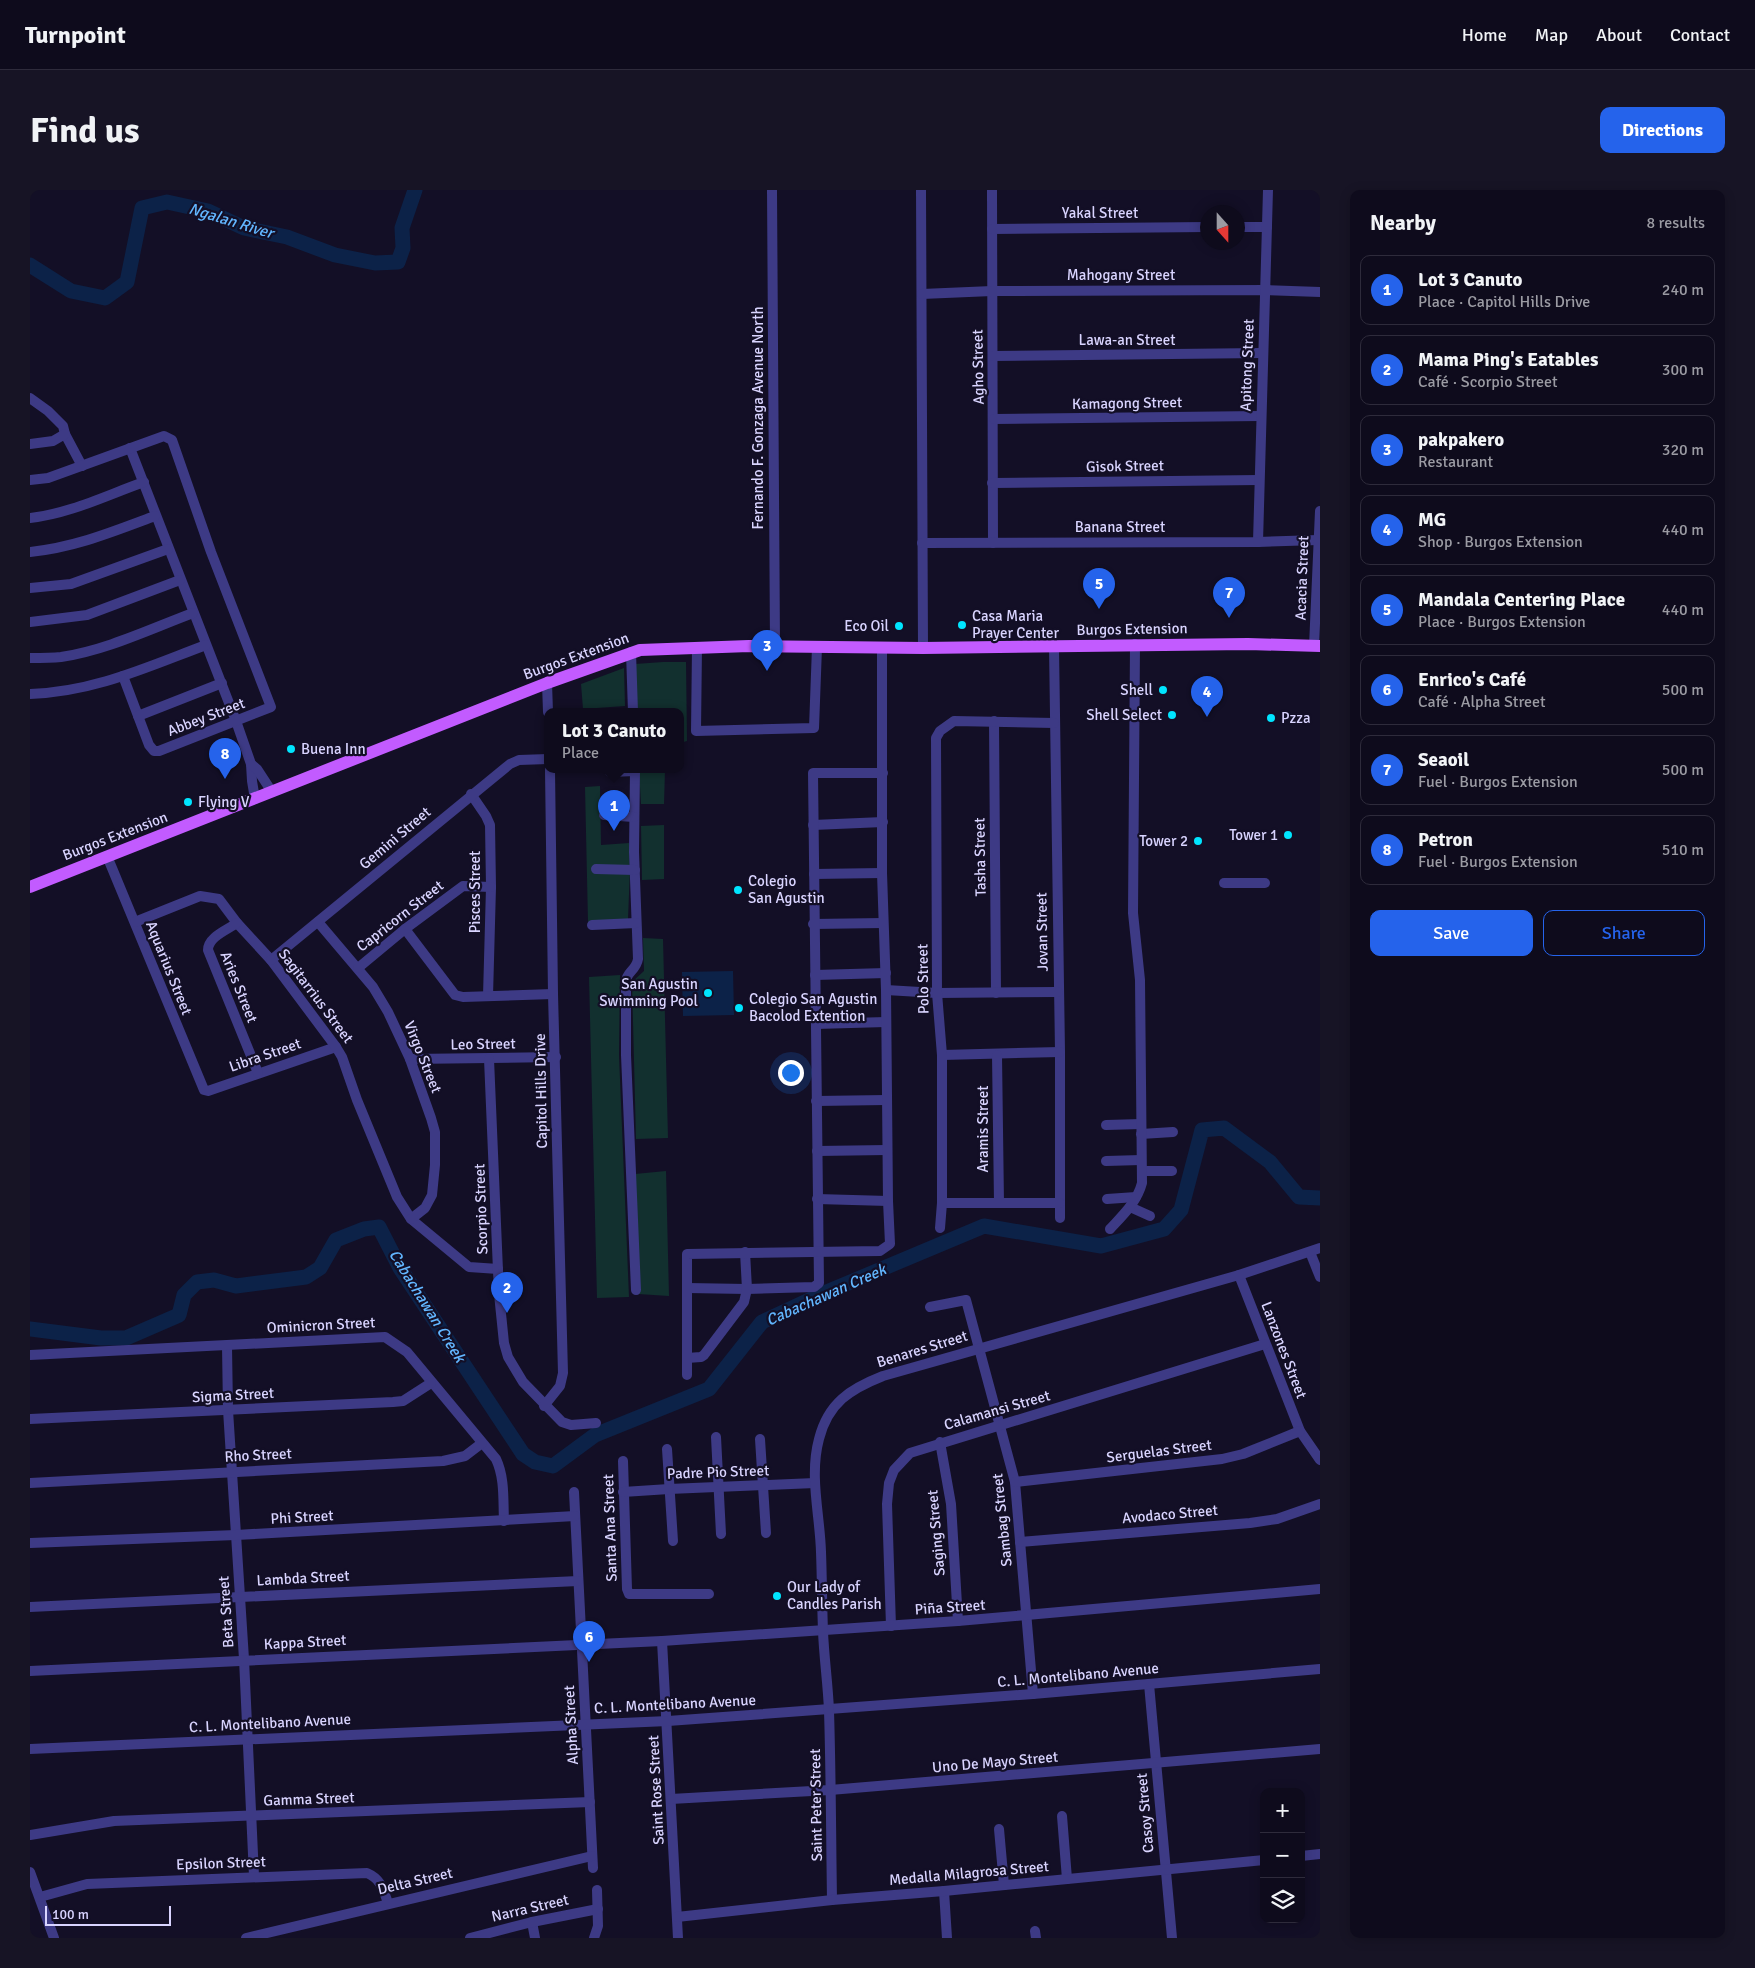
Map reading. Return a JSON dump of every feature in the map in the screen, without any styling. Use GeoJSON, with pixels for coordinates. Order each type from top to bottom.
{"type":"FeatureCollection","features":[{"type":"Feature","properties":{"kind":"main road","name":"Burgos Extension"},"geometry":{"type":"LineString","coordinates":[[30,887],[547,683],[631,652],[697,647],[775,646],[924,648],[1248,644],[1317,646]]}},
{"type":"Feature","properties":{"kind":"street","name":"Fernando F. Gonzaga Avenue North"},"geometry":{"type":"LineString","coordinates":[[772,190],[775,646]]}},
{"type":"Feature","properties":{"kind":"street"},"geometry":{"type":"LineString","coordinates":[[921,190],[924,648]]}},
{"type":"Feature","properties":{"kind":"street","name":"Agho Street"},"geometry":{"type":"LineString","coordinates":[[992,190],[993,543]]}},
{"type":"Feature","properties":{"kind":"street","name":"Apitong Street"},"geometry":{"type":"LineString","coordinates":[[1258,542],[1260,416],[1266,290],[1268,190]]}},
{"type":"Feature","properties":{"kind":"street","name":"Yakal Street"},"geometry":{"type":"LineString","coordinates":[[992,228],[1200,227]]}},
{"type":"Feature","properties":{"kind":"street"},"geometry":{"type":"LineString","coordinates":[[1245,227],[1267,227]]}},
{"type":"Feature","properties":{"kind":"street","name":"Mahogany Street"},"geometry":{"type":"LineString","coordinates":[[922,294],[992,291],[1266,290],[1320,292]]}},
{"type":"Feature","properties":{"kind":"street","name":"Lawa-an Street"},"geometry":{"type":"LineString","coordinates":[[993,356],[1262,354]]}},
{"type":"Feature","properties":{"kind":"street"},"geometry":{"type":"LineString","coordinates":[[30,398],[48,411],[63,426],[65,434],[82,466]]}},
{"type":"Feature","properties":{"kind":"street","name":"Kamagong Street"},"geometry":{"type":"LineString","coordinates":[[994,419],[1260,416]]}},
{"type":"Feature","properties":{"kind":"street"},"geometry":{"type":"LineString","coordinates":[[30,444],[53,441],[65,434]]}},
{"type":"Feature","properties":{"kind":"street","name":"Abbey Street"},"geometry":{"type":"LineString","coordinates":[[130,448],[164,436],[169,437],[175,445],[211,552],[271,706],[159,751],[151,749],[138,716]]}},
{"type":"Feature","properties":{"kind":"street"},"geometry":{"type":"LineString","coordinates":[[30,480],[48,478],[130,448],[236,721],[251,764],[255,799]]}},
{"type":"Feature","properties":{"kind":"street","name":"Gisok Street"},"geometry":{"type":"LineString","coordinates":[[992,482],[1259,480]]}},
{"type":"Feature","properties":{"kind":"street"},"geometry":{"type":"LineString","coordinates":[[30,518],[65,511],[144,482]]}},
{"type":"Feature","properties":{"kind":"street","name":"Acacia Street"},"geometry":{"type":"LineString","coordinates":[[1317,646],[1320,511]]}},
{"type":"Feature","properties":{"kind":"street"},"geometry":{"type":"LineString","coordinates":[[30,552],[57,550],[76,545],[155,516]]}},
{"type":"Feature","properties":{"kind":"street","name":"Banana Street"},"geometry":{"type":"LineString","coordinates":[[922,543],[1258,542],[1318,540]]}},
{"type":"Feature","properties":{"kind":"street"},"geometry":{"type":"LineString","coordinates":[[30,588],[71,584],[168,549]]}},
{"type":"Feature","properties":{"kind":"street"},"geometry":{"type":"LineString","coordinates":[[30,622],[87,615],[180,580]]}},
{"type":"Feature","properties":{"kind":"street"},"geometry":{"type":"LineString","coordinates":[[30,658],[60,657],[88,651],[112,644],[193,612]]}},
{"type":"Feature","properties":{"kind":"street"},"geometry":{"type":"LineString","coordinates":[[1110,1229],[1130,1207],[1142,1183],[1140,980],[1133,914],[1135,644]]}},
{"type":"Feature","properties":{"kind":"street"},"geometry":{"type":"LineString","coordinates":[[30,694],[87,688],[206,645]]}},
{"type":"Feature","properties":{"kind":"street"},"geometry":{"type":"LineString","coordinates":[[697,647],[696,731],[814,728],[817,647]]}},
{"type":"Feature","properties":{"kind":"street","name":"Jovan Street"},"geometry":{"type":"LineString","coordinates":[[1054,647],[1060,1052],[1060,1218]]}},
{"type":"Feature","properties":{"kind":"street"},"geometry":{"type":"LineString","coordinates":[[687,1375],[687,1254],[880,1251],[890,1244],[886,1100],[886,973],[882,873],[882,648]]}},
{"type":"Feature","properties":{"kind":"street"},"geometry":{"type":"LineString","coordinates":[[631,652],[633,708]]}},
{"type":"Feature","properties":{"kind":"street"},"geometry":{"type":"LineString","coordinates":[[123,676],[138,716],[222,683]]}},
{"type":"Feature","properties":{"kind":"street"},"geometry":{"type":"LineString","coordinates":[[547,683],[548,708]]}},
{"type":"Feature","properties":{"kind":"street","name":"Polo Street"},"geometry":{"type":"LineString","coordinates":[[940,1228],[942,1203],[942,1055],[937,993],[936,738],[940,731],[954,721],[994,721]]}},
{"type":"Feature","properties":{"kind":"street"},"geometry":{"type":"LineString","coordinates":[[994,721],[1054,723]]}},
{"type":"Feature","properties":{"kind":"street","name":"Tasha Street"},"geometry":{"type":"LineString","coordinates":[[994,721],[996,993]]}},
{"type":"Feature","properties":{"kind":"street","name":"Gemini Street"},"geometry":{"type":"LineString","coordinates":[[271,960],[471,794],[510,764],[519,760],[544,759]]}},
{"type":"Feature","properties":{"kind":"street"},"geometry":{"type":"LineString","coordinates":[[251,764],[257,769],[272,792]]}},
{"type":"Feature","properties":{"kind":"street","name":"Capitol Hills Drive"},"geometry":{"type":"LineString","coordinates":[[544,1406],[560,1386],[563,1373],[553,994],[550,773]]}},
{"type":"Feature","properties":{"kind":"street"},"geometry":{"type":"LineString","coordinates":[[635,773],[637,966],[628,975],[626,982],[626,1055],[636,1290]]}},
{"type":"Feature","properties":{"kind":"street"},"geometry":{"type":"LineString","coordinates":[[687,1288],[814,1287],[819,1283],[813,924],[813,773],[883,773]]}},
{"type":"Feature","properties":{"kind":"street","name":"Pisces Street"},"geometry":{"type":"LineString","coordinates":[[471,794],[490,824],[491,887],[488,996]]}},
{"type":"Feature","properties":{"kind":"street"},"geometry":{"type":"LineString","coordinates":[[604,815],[634,817]]}},
{"type":"Feature","properties":{"kind":"street"},"geometry":{"type":"LineString","coordinates":[[813,825],[883,822]]}},
{"type":"Feature","properties":{"kind":"street","name":"Aquarius Street"},"geometry":{"type":"LineString","coordinates":[[107,856],[204,1090]]}},
{"type":"Feature","properties":{"kind":"street"},"geometry":{"type":"LineString","coordinates":[[596,869],[635,870]]}},
{"type":"Feature","properties":{"kind":"street"},"geometry":{"type":"LineString","coordinates":[[814,874],[882,873]]}},
{"type":"Feature","properties":{"kind":"street"},"geometry":{"type":"LineString","coordinates":[[1224,882],[1265,883]]}},
{"type":"Feature","properties":{"kind":"street","name":"Capricorn Street"},"geometry":{"type":"LineString","coordinates":[[358,968],[405,929],[463,886],[491,887]]}},
{"type":"Feature","properties":{"kind":"street","name":"Sagitarrius Street"},"geometry":{"type":"LineString","coordinates":[[135,922],[200,896],[219,899],[237,923],[271,960],[342,1056],[357,1100],[397,1197],[411,1219],[469,1267],[498,1269]]}},
{"type":"Feature","properties":{"kind":"street","name":"Virgo Street"},"geometry":{"type":"LineString","coordinates":[[318,922],[374,987],[388,1012],[410,1059],[435,1132],[435,1165],[432,1195],[425,1208],[411,1219]]}},
{"type":"Feature","properties":{"kind":"street","name":"Aries Street"},"geometry":{"type":"LineString","coordinates":[[237,923],[211,940],[208,944],[208,950],[258,1073]]}},
{"type":"Feature","properties":{"kind":"street"},"geometry":{"type":"LineString","coordinates":[[592,925],[636,923]]}},
{"type":"Feature","properties":{"kind":"street"},"geometry":{"type":"LineString","coordinates":[[813,924],[884,924]]}},
{"type":"Feature","properties":{"kind":"street"},"geometry":{"type":"LineString","coordinates":[[405,929],[455,995],[463,997],[553,994]]}},
{"type":"Feature","properties":{"kind":"street"},"geometry":{"type":"LineString","coordinates":[[815,975],[886,973]]}},
{"type":"Feature","properties":{"kind":"street"},"geometry":{"type":"LineString","coordinates":[[886,990],[937,993],[1058,992]]}},
{"type":"Feature","properties":{"kind":"street"},"geometry":{"type":"LineString","coordinates":[[816,1024],[886,1022]]}},
{"type":"Feature","properties":{"kind":"street","name":"Libra Street"},"geometry":{"type":"LineString","coordinates":[[204,1090],[208,1091],[336,1047]]}},
{"type":"Feature","properties":{"kind":"street"},"geometry":{"type":"LineString","coordinates":[[942,1055],[1060,1052]]}},
{"type":"Feature","properties":{"kind":"street","name":"Aramis Street"},"geometry":{"type":"LineString","coordinates":[[998,1055],[999,1203]]}},
{"type":"Feature","properties":{"kind":"street","name":"Leo Street"},"geometry":{"type":"LineString","coordinates":[[410,1059],[556,1057]]}},
{"type":"Feature","properties":{"kind":"street","name":"Scorpio Street"},"geometry":{"type":"LineString","coordinates":[[489,1059],[498,1269],[504,1343],[508,1357],[523,1382],[544,1406],[566,1425],[596,1424]]}},
{"type":"Feature","properties":{"kind":"street"},"geometry":{"type":"LineString","coordinates":[[816,1101],[886,1100]]}},
{"type":"Feature","properties":{"kind":"street"},"geometry":{"type":"LineString","coordinates":[[1106,1125],[1173,1132]]}},
{"type":"Feature","properties":{"kind":"street"},"geometry":{"type":"LineString","coordinates":[[817,1150],[887,1150]]}},
{"type":"Feature","properties":{"kind":"street"},"geometry":{"type":"LineString","coordinates":[[1106,1161],[1141,1160]]}},
{"type":"Feature","properties":{"kind":"street"},"geometry":{"type":"LineString","coordinates":[[1142,1171],[1172,1171]]}},
{"type":"Feature","properties":{"kind":"street"},"geometry":{"type":"LineString","coordinates":[[1107,1199],[1136,1197]]}},
{"type":"Feature","properties":{"kind":"street"},"geometry":{"type":"LineString","coordinates":[[818,1199],[888,1201]]}},
{"type":"Feature","properties":{"kind":"street"},"geometry":{"type":"LineString","coordinates":[[942,1203],[1060,1203]]}},
{"type":"Feature","properties":{"kind":"street"},"geometry":{"type":"LineString","coordinates":[[1130,1207],[1150,1216]]}},
{"type":"Feature","properties":{"kind":"street","name":"Benares Street"},"geometry":{"type":"LineString","coordinates":[[829,1708],[823,1631],[821,1549],[815,1483],[818,1440],[826,1419],[847,1393],[883,1376],[1239,1275],[1320,1248]]}},
{"type":"Feature","properties":{"kind":"street"},"geometry":{"type":"LineString","coordinates":[[687,1358],[704,1355],[744,1302],[747,1289],[745,1252]]}},
{"type":"Feature","properties":{"kind":"street"},"geometry":{"type":"LineString","coordinates":[[1310,1252],[1320,1277]]}},
{"type":"Feature","properties":{"kind":"street","name":"Lanzones Street"},"geometry":{"type":"LineString","coordinates":[[1239,1275],[1300,1431],[1320,1460]]}},
{"type":"Feature","properties":{"kind":"street","name":"Sambag Street"},"geometry":{"type":"LineString","coordinates":[[930,1307],[966,1300],[1001,1424],[1016,1482],[1033,1694]]}},
{"type":"Feature","properties":{"kind":"street","name":"Ominicron Street"},"geometry":{"type":"LineString","coordinates":[[30,1355],[385,1337],[407,1352],[496,1459],[503,1479],[504,1521]]}},
{"type":"Feature","properties":{"kind":"street","name":"Calamansi Street"},"geometry":{"type":"LineString","coordinates":[[891,1626],[887,1504],[889,1483],[894,1470],[910,1453],[940,1442],[1265,1344]]}},
{"type":"Feature","properties":{"kind":"street","name":"Beta Street"},"geometry":{"type":"LineString","coordinates":[[227,1346],[228,1410],[244,1659],[254,1876]]}},
{"type":"Feature","properties":{"kind":"street","name":"Sigma Street"},"geometry":{"type":"LineString","coordinates":[[30,1419],[393,1402],[403,1401],[431,1383]]}},
{"type":"Feature","properties":{"kind":"street","name":"Serguelas Street"},"geometry":{"type":"LineString","coordinates":[[1016,1482],[1222,1459],[1262,1447],[1300,1431]]}},
{"type":"Feature","properties":{"kind":"street"},"geometry":{"type":"LineString","coordinates":[[716,1437],[721,1534]]}},
{"type":"Feature","properties":{"kind":"street"},"geometry":{"type":"LineString","coordinates":[[760,1439],[766,1533]]}},
{"type":"Feature","properties":{"kind":"street","name":"Saging Street"},"geometry":{"type":"LineString","coordinates":[[940,1442],[951,1504],[958,1621]]}},
{"type":"Feature","properties":{"kind":"street","name":"Rho Street"},"geometry":{"type":"LineString","coordinates":[[30,1483],[454,1460],[465,1456],[482,1443]]}},
{"type":"Feature","properties":{"kind":"street"},"geometry":{"type":"LineString","coordinates":[[667,1449],[672,1541]]}},
{"type":"Feature","properties":{"kind":"street","name":"Santa Ana Street"},"geometry":{"type":"LineString","coordinates":[[623,1461],[627,1589],[629,1594],[709,1594]]}},
{"type":"Feature","properties":{"kind":"street","name":"Padre Pio Street"},"geometry":{"type":"LineString","coordinates":[[623,1492],[718,1486],[815,1483]]}},
{"type":"Feature","properties":{"kind":"street","name":"Alpha Street"},"geometry":{"type":"LineString","coordinates":[[574,1492],[592,1868]]}},
{"type":"Feature","properties":{"kind":"street","name":"Avodaco Street"},"geometry":{"type":"LineString","coordinates":[[1020,1542],[1250,1523],[1277,1519],[1320,1504]]}},
{"type":"Feature","properties":{"kind":"street","name":"Phi Street"},"geometry":{"type":"LineString","coordinates":[[30,1543],[236,1536],[575,1516]]}},
{"type":"Feature","properties":{"kind":"street","name":"Lambda Street"},"geometry":{"type":"LineString","coordinates":[[30,1606],[578,1581]]}},
{"type":"Feature","properties":{"kind":"street","name":"Piña Street"},"geometry":{"type":"LineString","coordinates":[[581,1644],[823,1631],[1026,1616],[1320,1589]]}},
{"type":"Feature","properties":{"kind":"street","name":"Saint Rose Street"},"geometry":{"type":"LineString","coordinates":[[662,1641],[668,1721],[678,1938]]}},
{"type":"Feature","properties":{"kind":"street","name":"Kappa Street"},"geometry":{"type":"LineString","coordinates":[[30,1671],[244,1659],[581,1644]]}},
{"type":"Feature","properties":{"kind":"street","name":"C. L. Montelibano Avenue"},"geometry":{"type":"LineString","coordinates":[[30,1748],[668,1721],[1033,1694],[1320,1669]]}},
{"type":"Feature","properties":{"kind":"street","name":"Casoy Street"},"geometry":{"type":"LineString","coordinates":[[1149,1684],[1172,1938]]}},
{"type":"Feature","properties":{"kind":"street","name":"Saint Peter Street"},"geometry":{"type":"LineString","coordinates":[[829,1708],[832,1900]]}},
{"type":"Feature","properties":{"kind":"street","name":"Uno De Mayo Street"},"geometry":{"type":"LineString","coordinates":[[671,1799],[830,1790],[1320,1749]]}},
{"type":"Feature","properties":{"kind":"street","name":"Gamma Street"},"geometry":{"type":"LineString","coordinates":[[30,1835],[114,1821],[590,1802]]}},
{"type":"Feature","properties":{"kind":"street"},"geometry":{"type":"LineString","coordinates":[[1062,1816],[1067,1878]]}},
{"type":"Feature","properties":{"kind":"street"},"geometry":{"type":"LineString","coordinates":[[999,1829],[1004,1885]]}},
{"type":"Feature","properties":{"kind":"street"},"geometry":{"type":"LineString","coordinates":[[1305,1856],[1320,1854]]}},
{"type":"Feature","properties":{"kind":"street","name":"Delta Street"},"geometry":{"type":"LineString","coordinates":[[246,1938],[592,1856]]}},
{"type":"Feature","properties":{"kind":"street","name":"Medalla Milagrosa Street"},"geometry":{"type":"LineString","coordinates":[[677,1917],[832,1900],[1260,1860]]}},
{"type":"Feature","properties":{"kind":"street"},"geometry":{"type":"LineString","coordinates":[[30,1872],[54,1938]]}},
{"type":"Feature","properties":{"kind":"street","name":"Epsilon Street"},"geometry":{"type":"LineString","coordinates":[[40,1897],[87,1884],[367,1873],[376,1877],[381,1883],[388,1903]]}},
{"type":"Feature","properties":{"kind":"street"},"geometry":{"type":"LineString","coordinates":[[594,1938],[598,1926],[596,1890]]}},
{"type":"Feature","properties":{"kind":"street"},"geometry":{"type":"LineString","coordinates":[[944,1891],[947,1938]]}},
{"type":"Feature","properties":{"kind":"street","name":"Narra Street"},"geometry":{"type":"LineString","coordinates":[[470,1938],[492,1935],[532,1922],[598,1908]]}},
{"type":"Feature","properties":{"kind":"street"},"geometry":{"type":"LineString","coordinates":[[532,1922],[535,1938]]}},
{"type":"Feature","properties":{"kind":"green space"},"geometry":{"type":"Polygon","coordinates":[[[686,662],[687,741],[684,742],[684,708],[637,708],[635,664],[686,662]]]}},
{"type":"Feature","properties":{"kind":"green space"},"geometry":{"type":"Polygon","coordinates":[[[624,668],[625,706],[583,708],[581,684],[624,668]]]}},
{"type":"Feature","properties":{"kind":"green space"},"geometry":{"type":"Polygon","coordinates":[[[639,773],[665,773],[664,804],[641,804],[639,773]]]}},
{"type":"Feature","properties":{"kind":"green space"},"geometry":{"type":"Polygon","coordinates":[[[600,786],[601,845],[629,843],[628,919],[588,922],[585,787],[600,786]]]}},
{"type":"Feature","properties":{"kind":"green space"},"geometry":{"type":"Polygon","coordinates":[[[664,825],[664,879],[642,880],[641,826],[664,825]]]}},
{"type":"Feature","properties":{"kind":"green space"},"geometry":{"type":"Polygon","coordinates":[[[643,938],[663,939],[668,1138],[636,1139],[632,982],[644,971],[643,938]]]}},
{"type":"Feature","properties":{"kind":"green space"},"geometry":{"type":"Polygon","coordinates":[[[620,975],[619,1055],[629,1297],[597,1298],[589,977],[620,975]]]}},
{"type":"Feature","properties":{"kind":"green space"},"geometry":{"type":"Polygon","coordinates":[[[666,1171],[669,1296],[638,1294],[635,1174],[666,1171]]]}},
{"type":"Feature","properties":{"kind":"water","name":"San Agustin Swimming Pool"},"geometry":{"type":"Polygon","coordinates":[[[733,971],[734,1015],[683,1016],[682,972],[733,971]]]}},
{"type":"Feature","properties":{"kind":"waterway","name":"Ngalan River"},"geometry":{"type":"LineString","coordinates":[[30,265],[71,291],[105,298],[127,282],[142,208],[167,202],[208,211],[244,228],[287,237],[335,255],[375,263],[398,262],[403,248],[402,228],[415,190]]}},
{"type":"Feature","properties":{"kind":"waterway","name":"Cabachawan Creek"},"geometry":{"type":"LineString","coordinates":[[30,1329],[101,1338],[126,1338],[179,1315],[184,1295],[197,1282],[214,1280],[236,1286],[306,1277],[320,1268],[336,1240],[364,1229],[379,1227],[400,1268],[523,1454],[535,1462],[553,1466],[595,1435],[709,1389],[762,1322],[822,1294],[984,1226],[1101,1246],[1164,1229],[1181,1210],[1202,1130],[1224,1128],[1270,1162],[1299,1197],[1320,1198]]}},
{"type":"Feature","properties":{"kind":"place","name":"Mandala Centering Place"},"geometry":{"type":"Point","coordinates":[1099,609]}},
{"type":"Feature","properties":{"kind":"place","name":"Seaoil"},"geometry":{"type":"Point","coordinates":[1229,618]}},
{"type":"Feature","properties":{"kind":"place","name":"Casa Maria Prayer Center"},"geometry":{"type":"Point","coordinates":[962,625]}},
{"type":"Feature","properties":{"kind":"place","name":"Eco Oil"},"geometry":{"type":"Point","coordinates":[899,626]}},
{"type":"Feature","properties":{"kind":"place","name":"pakpakero"},"geometry":{"type":"Point","coordinates":[767,671]}},
{"type":"Feature","properties":{"kind":"place","name":"Shell"},"geometry":{"type":"Point","coordinates":[1163,690]}},
{"type":"Feature","properties":{"kind":"place","name":"Shell Select"},"geometry":{"type":"Point","coordinates":[1172,715]}},
{"type":"Feature","properties":{"kind":"place","name":"MG"},"geometry":{"type":"Point","coordinates":[1207,717]}},
{"type":"Feature","properties":{"kind":"place","name":"Pzza"},"geometry":{"type":"Point","coordinates":[1271,718]}},
{"type":"Feature","properties":{"kind":"place","name":"Buena Inn"},"geometry":{"type":"Point","coordinates":[291,749]}},
{"type":"Feature","properties":{"kind":"place","name":"Petron"},"geometry":{"type":"Point","coordinates":[225,779]}},
{"type":"Feature","properties":{"kind":"place","name":"Flying V"},"geometry":{"type":"Point","coordinates":[188,802]}},
{"type":"Feature","properties":{"kind":"place","name":"Lot 3 Canuto"},"geometry":{"type":"Point","coordinates":[614,831]}},
{"type":"Feature","properties":{"kind":"place","name":"Tower 1"},"geometry":{"type":"Point","coordinates":[1288,835]}},
{"type":"Feature","properties":{"kind":"place","name":"Tower 2"},"geometry":{"type":"Point","coordinates":[1198,841]}},
{"type":"Feature","properties":{"kind":"place","name":"Colegio San Agustin"},"geometry":{"type":"Point","coordinates":[738,890]}},
{"type":"Feature","properties":{"kind":"place","name":"San Agustin Swimming Pool"},"geometry":{"type":"Point","coordinates":[708,993]}},
{"type":"Feature","properties":{"kind":"place","name":"Colegio San Agustin Bacolod Extention"},"geometry":{"type":"Point","coordinates":[739,1008]}},
{"type":"Feature","properties":{"kind":"place","name":"Mama Ping's Eatables"},"geometry":{"type":"Point","coordinates":[507,1313]}},
{"type":"Feature","properties":{"kind":"place","name":"Our Lady of Candles Parish"},"geometry":{"type":"Point","coordinates":[777,1596]}},
{"type":"Feature","properties":{"kind":"place","name":"Enrico's Café"},"geometry":{"type":"Point","coordinates":[589,1662]}}]}
